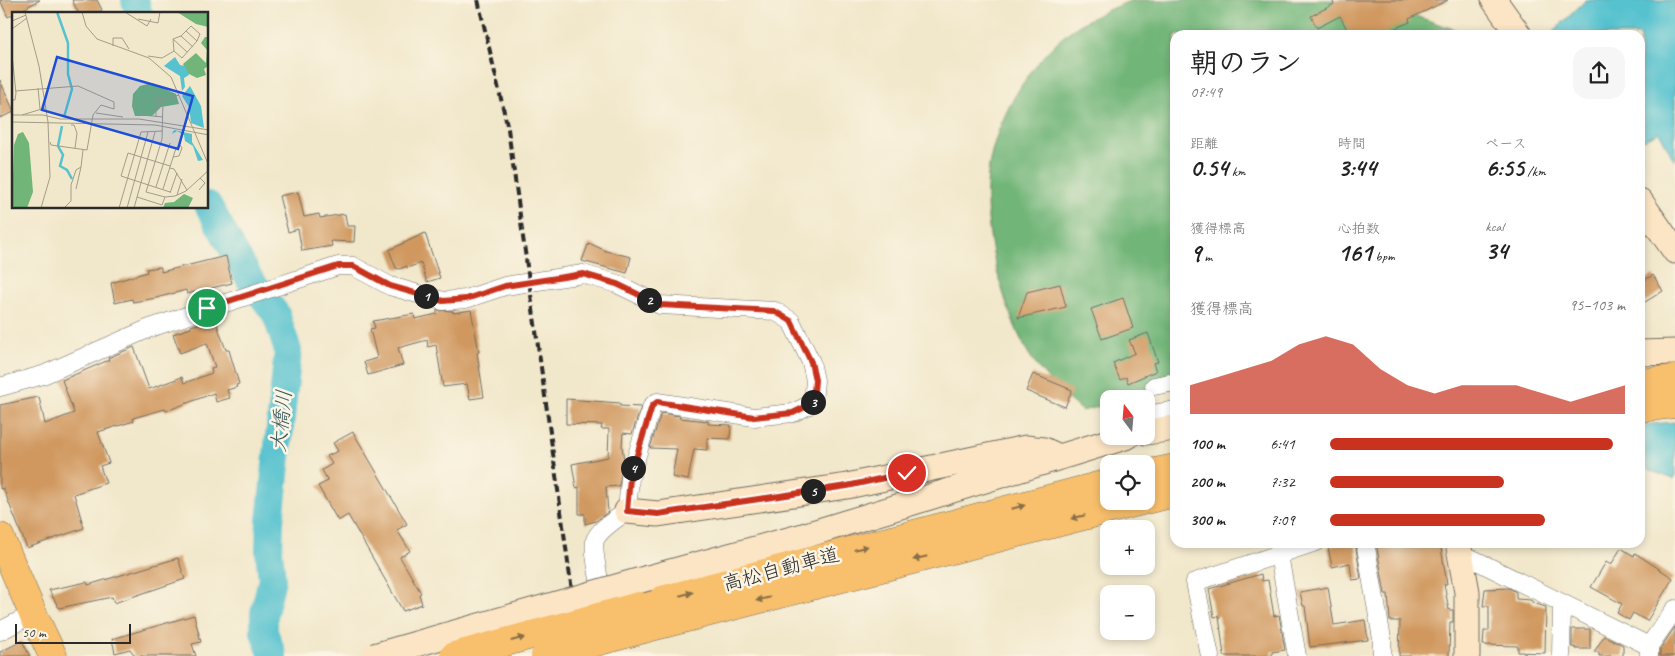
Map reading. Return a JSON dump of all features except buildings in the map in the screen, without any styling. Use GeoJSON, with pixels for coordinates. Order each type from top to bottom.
{"type":"FeatureCollection","features":[{"type":"Feature","properties":{"kind":"main road"},"geometry":{"type":"LineString","coordinates":[[1645,382],[1675,379]]}},
{"type":"Feature","properties":{"kind":"main road"},"geometry":{"type":"LineString","coordinates":[[1645,407],[1675,404]]}},
{"type":"Feature","properties":{"kind":"main road"},"geometry":{"type":"LineString","coordinates":[[1155,472],[1170,469]]}},
{"type":"Feature","properties":{"kind":"main road","name":"高松自動車道"},"geometry":{"type":"LineString","coordinates":[[545,656],[642,618],[1100,487]]}},
{"type":"Feature","properties":{"kind":"main road"},"geometry":{"type":"LineString","coordinates":[[1155,498],[1170,494]]}},
{"type":"Feature","properties":{"kind":"main road","name":"高松自動車道"},"geometry":{"type":"LineString","coordinates":[[454,656],[642,618],[1104,510]]}},
{"type":"Feature","properties":{"kind":"main road"},"geometry":{"type":"LineString","coordinates":[[0,537],[53,656]]}},
{"type":"Feature","properties":{"kind":"street"},"geometry":{"type":"LineString","coordinates":[[1494,0],[1509,30]]}},
{"type":"Feature","properties":{"kind":"street"},"geometry":{"type":"LineString","coordinates":[[1645,207],[1675,251]]}},
{"type":"Feature","properties":{"kind":"street"},"geometry":{"type":"LineString","coordinates":[[0,387],[43,375],[150,328],[338,266],[353,266],[390,286],[443,301],[466,299],[505,286],[583,274],[617,284],[660,305],[774,311],[791,321],[811,362],[815,380],[813,403],[793,413],[754,417],[657,402],[652,406],[630,478],[627,511]]}},
{"type":"Feature","properties":{"kind":"street"},"geometry":{"type":"LineString","coordinates":[[1645,354],[1675,352]]}},
{"type":"Feature","properties":{"kind":"street"},"geometry":{"type":"LineString","coordinates":[[1154,386],[1170,383]]}},
{"type":"Feature","properties":{"kind":"street"},"geometry":{"type":"LineString","coordinates":[[1155,413],[1170,411]]}},
{"type":"Feature","properties":{"kind":"street"},"geometry":{"type":"LineString","coordinates":[[1155,431],[1170,429]]}},
{"type":"Feature","properties":{"kind":"street"},"geometry":{"type":"LineString","coordinates":[[374,656],[914,503],[1100,444]]}},
{"type":"Feature","properties":{"kind":"street"},"geometry":{"type":"LineString","coordinates":[[616,656],[597,571],[595,540],[603,530],[627,511],[658,514],[774,498],[847,486],[1026,448],[1044,450],[1057,456]]}},
{"type":"Feature","properties":{"kind":"street"},"geometry":{"type":"LineString","coordinates":[[1210,656],[1196,582],[1299,548]]}},
{"type":"Feature","properties":{"kind":"street"},"geometry":{"type":"LineString","coordinates":[[1366,548],[1382,638],[1382,656]]}},
{"type":"Feature","properties":{"kind":"street"},"geometry":{"type":"LineString","coordinates":[[1460,551],[1649,651],[1675,609]]}},
{"type":"Feature","properties":{"kind":"street"},"geometry":{"type":"LineString","coordinates":[[1460,551],[1466,592],[1468,656]]}},
{"type":"Feature","properties":{"kind":"street"},"geometry":{"type":"LineString","coordinates":[[1279,555],[1297,656]]}},
{"type":"Feature","properties":{"kind":"street"},"geometry":{"type":"LineString","coordinates":[[1561,656],[1562,604]]}},
{"type":"Feature","properties":{"kind":"street"},"geometry":{"type":"LineString","coordinates":[[0,631],[33,614]]}},
{"type":"Feature","properties":{"kind":"green space"},"geometry":{"type":"Polygon","coordinates":[[[1133,0],[1359,0],[1401,11],[1456,30],[1170,30],[1170,388],[1155,392],[1155,390],[1100,390],[1100,406],[1082,411],[1037,366],[1013,322],[1000,282],[991,243],[987,187],[991,155],[997,135],[1005,115],[1027,77],[1054,45],[1069,32],[1100,14],[1133,0]]]}},
{"type":"Feature","properties":{"kind":"water"},"geometry":{"type":"Polygon","coordinates":[[[1586,0],[1675,0],[1675,162],[1659,132],[1645,139],[1645,30],[1555,30],[1586,0]]]}},
{"type":"Feature","properties":{"kind":"water"},"geometry":{"type":"Polygon","coordinates":[[[1675,422],[1674,479],[1651,471],[1645,464],[1645,425],[1675,422]]]}},
{"type":"Feature","properties":{"kind":"waterway","name":"大橋川"},"geometry":{"type":"LineString","coordinates":[[135,0],[138,12]]}},
{"type":"Feature","properties":{"kind":"waterway","name":"大橋川"},"geometry":{"type":"LineString","coordinates":[[209,207],[249,278],[276,314],[288,351],[270,522],[269,551],[272,579],[264,613],[264,632],[273,656]]}},
{"type":"Feature","properties":{"kind":"railway"},"geometry":{"type":"LineString","coordinates":[[478,0],[508,129],[581,656]]}},
{"type":"Feature","properties":{"kind":"route"},"geometry":{"type":"LineString","coordinates":[[207,308],[264,288],[338,266],[353,266],[372,278],[390,286],[443,301],[466,299],[505,286],[583,274],[617,284],[660,305],[774,311],[791,321],[811,362],[815,380],[813,403],[793,413],[754,417],[657,402],[652,406],[630,478],[627,511],[658,514],[847,486],[907,473]]}}]}
